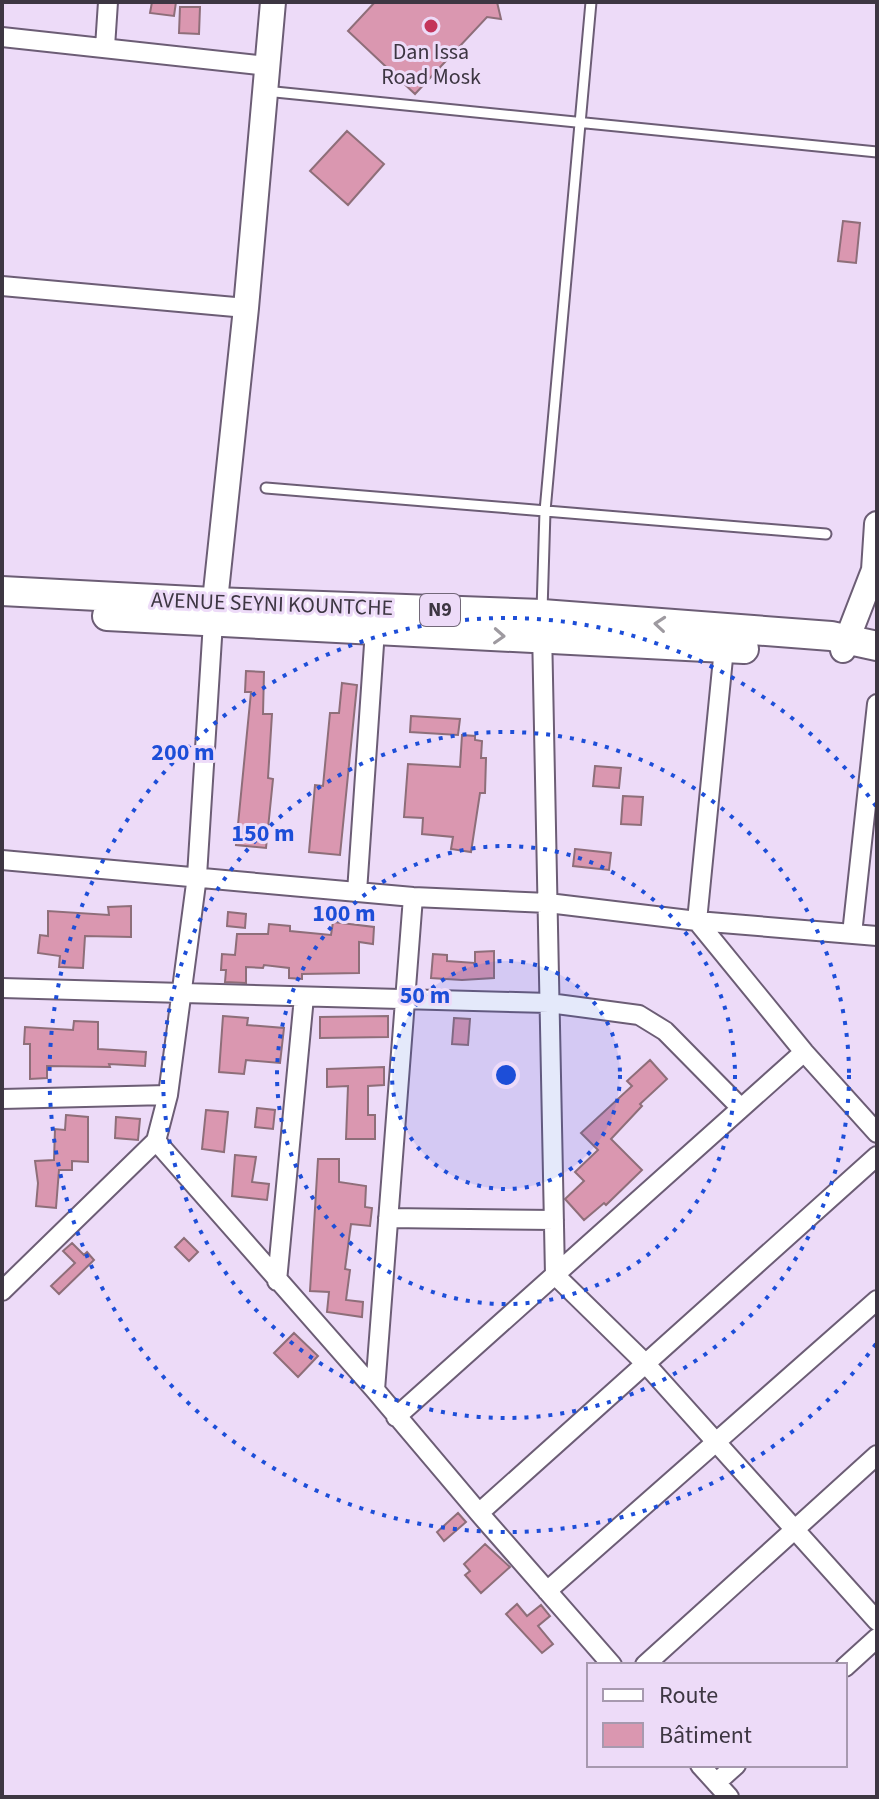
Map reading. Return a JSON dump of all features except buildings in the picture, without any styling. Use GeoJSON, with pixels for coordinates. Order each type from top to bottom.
{"type":"FeatureCollection","features":[{"type":"Feature","properties":{"kind":"highway","name":"AVENUE SEYNI KOUNTCHE"},"geometry":{"type":"LineString","coordinates":[[2,591],[375,630],[542,626],[724,648],[845,644]]}},
{"type":"Feature","properties":{"kind":"highway","name":"AVENUE SEYNI KOUNTCHE"},"geometry":{"type":"LineString","coordinates":[[2,609],[213,612],[542,626],[877,647]]}},
{"type":"Feature","properties":{"kind":"main road"},"geometry":{"type":"LineString","coordinates":[[213,612],[246,308],[273,2]]}},
{"type":"Feature","properties":{"kind":"main road"},"geometry":{"type":"LineString","coordinates":[[877,524],[874,570],[877,598]]}},
{"type":"Feature","properties":{"kind":"main road"},"geometry":{"type":"LineString","coordinates":[[845,644],[874,570]]}},
{"type":"Feature","properties":{"kind":"street"},"geometry":{"type":"LineString","coordinates":[[105,47],[108,2]]}},
{"type":"Feature","properties":{"kind":"street"},"geometry":{"type":"LineString","coordinates":[[2,37],[267,66]]}},
{"type":"Feature","properties":{"kind":"street"},"geometry":{"type":"LineString","coordinates":[[2,286],[246,308]]}},
{"type":"Feature","properties":{"kind":"street"},"geometry":{"type":"LineString","coordinates":[[2,1291],[156,1141],[168,1095],[197,876],[213,612]]}},
{"type":"Feature","properties":{"kind":"street"},"geometry":{"type":"LineString","coordinates":[[542,626],[555,1275],[645,1363],[877,1621]]}},
{"type":"Feature","properties":{"kind":"street"},"geometry":{"type":"LineString","coordinates":[[357,892],[375,630]]}},
{"type":"Feature","properties":{"kind":"street"},"geometry":{"type":"LineString","coordinates":[[724,648],[697,921],[804,1052],[877,1133]]}},
{"type":"Feature","properties":{"kind":"street"},"geometry":{"type":"LineString","coordinates":[[852,934],[877,704]]}},
{"type":"Feature","properties":{"kind":"street"},"geometry":{"type":"LineString","coordinates":[[2,860],[413,897],[548,903],[697,921],[877,936]]}},
{"type":"Feature","properties":{"kind":"street"},"geometry":{"type":"LineString","coordinates":[[375,1390],[413,897]]}},
{"type":"Feature","properties":{"kind":"street"},"geometry":{"type":"LineString","coordinates":[[2,988],[549,1003],[639,1015],[665,1031],[741,1108]]}},
{"type":"Feature","properties":{"kind":"street"},"geometry":{"type":"LineString","coordinates":[[277,1281],[304,997]]}},
{"type":"Feature","properties":{"kind":"street"},"geometry":{"type":"LineString","coordinates":[[396,1417],[804,1052]]}},
{"type":"Feature","properties":{"kind":"street"},"geometry":{"type":"LineString","coordinates":[[2,1099],[168,1095]]}},
{"type":"Feature","properties":{"kind":"street"},"geometry":{"type":"LineString","coordinates":[[156,1141],[610,1663]]}},
{"type":"Feature","properties":{"kind":"street"},"geometry":{"type":"LineString","coordinates":[[479,1513],[877,1156]]}},
{"type":"Feature","properties":{"kind":"street"},"geometry":{"type":"LineString","coordinates":[[388,1218],[554,1220]]}},
{"type":"Feature","properties":{"kind":"street"},"geometry":{"type":"LineString","coordinates":[[547,1591],[877,1300]]}},
{"type":"Feature","properties":{"kind":"street"},"geometry":{"type":"LineString","coordinates":[[647,1663],[877,1455]]}},
{"type":"Feature","properties":{"kind":"street"},"geometry":{"type":"LineString","coordinates":[[847,1665],[877,1638]]}},
{"type":"Feature","properties":{"kind":"street"},"geometry":{"type":"LineString","coordinates":[[702,1767],[729,1797]]}},
{"type":"Feature","properties":{"kind":"street"},"geometry":{"type":"LineString","coordinates":[[716,1783],[734,1767]]}},
{"type":"Feature","properties":{"kind":"lane"},"geometry":{"type":"LineString","coordinates":[[542,626],[545,511],[591,2]]}},
{"type":"Feature","properties":{"kind":"lane"},"geometry":{"type":"LineString","coordinates":[[265,91],[877,152]]}},
{"type":"Feature","properties":{"kind":"lane"},"geometry":{"type":"LineString","coordinates":[[266,488],[826,534]]}},
{"type":"Feature","properties":{"kind":"place","name":"Dan Issa Road Mosk"},"geometry":{"type":"Point","coordinates":[431,26]}}]}
